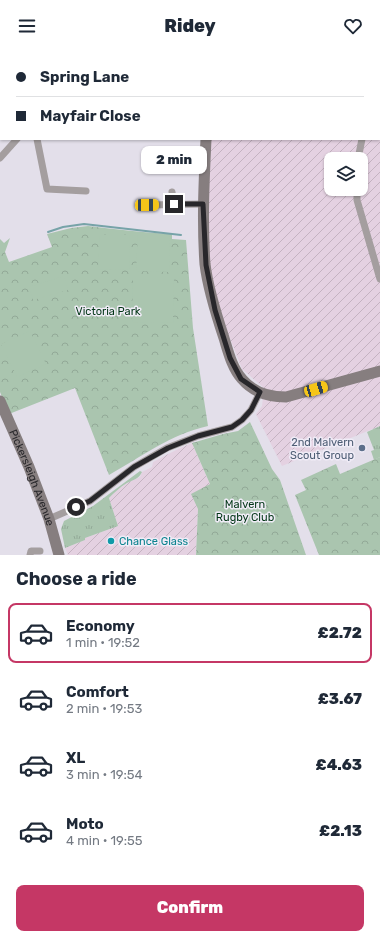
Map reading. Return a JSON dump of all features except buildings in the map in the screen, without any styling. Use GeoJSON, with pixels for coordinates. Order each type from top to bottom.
{"type":"FeatureCollection","features":[{"type":"Feature","properties":{"kind":"street"},"geometry":{"type":"LineString","coordinates":[[0,158],[16,140]]}},
{"type":"Feature","properties":{"kind":"street"},"geometry":{"type":"LineString","coordinates":[[37,140],[47,189],[81,193]]}},
{"type":"Feature","properties":{"kind":"street"},"geometry":{"type":"LineString","coordinates":[[206,140],[203,204],[206,265],[215,310],[230,358],[241,379],[260,392],[273,397],[286,397],[380,371]]}},
{"type":"Feature","properties":{"kind":"street"},"geometry":{"type":"LineString","coordinates":[[359,152],[362,140]]}},
{"type":"Feature","properties":{"kind":"street"},"geometry":{"type":"LineString","coordinates":[[172,192],[174,204]]}},
{"type":"Feature","properties":{"kind":"street"},"geometry":{"type":"LineString","coordinates":[[357,196],[380,279]]}},
{"type":"Feature","properties":{"kind":"street"},"geometry":{"type":"LineString","coordinates":[[147,205],[203,204]]}},
{"type":"Feature","properties":{"kind":"street"},"geometry":{"type":"LineString","coordinates":[[48,519],[90,501],[134,467],[168,448],[198,436],[232,427],[242,420],[251,410],[260,392]]}},
{"type":"Feature","properties":{"kind":"street","name":"Pickersleigh Avenue"},"geometry":{"type":"LineString","coordinates":[[0,401],[29,467],[48,519],[59,555]]}},
{"type":"Feature","properties":{"kind":"street"},"geometry":{"type":"LineString","coordinates":[[30,555],[31,551],[40,551]]}},
{"type":"Feature","properties":{"kind":"shaded area"},"geometry":{"type":"Polygon","coordinates":[[[211,140],[380,140],[380,426],[282,466],[256,414],[262,406],[264,388],[242,369],[219,310],[208,255],[207,199],[211,140]]]}},
{"type":"Feature","properties":{"kind":"shaded area"},"geometry":{"type":"Polygon","coordinates":[[[192,443],[210,484],[198,509],[196,555],[68,555],[65,548],[85,540],[85,538],[118,526],[109,498],[117,490],[140,477],[142,472],[152,467],[153,462],[192,443]]]}},
{"type":"Feature","properties":{"kind":"green space","name":"Victoria Park"},"geometry":{"type":"Polygon","coordinates":[[[88,226],[172,234],[172,239],[186,240],[193,328],[208,426],[181,434],[109,475],[75,388],[9,414],[0,392],[0,239],[4,243],[10,238],[5,252],[9,262],[52,247],[47,234],[71,228],[88,226]]]}},
{"type":"Feature","properties":{"kind":"green space"},"geometry":{"type":"Polygon","coordinates":[[[138,234],[170,234],[169,272],[136,271],[138,234]]]}},
{"type":"Feature","properties":{"kind":"green space"},"geometry":{"type":"Polygon","coordinates":[[[100,235],[130,235],[129,270],[98,269],[100,235]]]}},
{"type":"Feature","properties":{"kind":"green space"},"geometry":{"type":"Polygon","coordinates":[[[64,276],[68,290],[33,300],[29,287],[64,276]]]}},
{"type":"Feature","properties":{"kind":"green space"},"geometry":{"type":"Polygon","coordinates":[[[133,279],[174,279],[173,323],[132,322],[133,279]]]}},
{"type":"Feature","properties":{"kind":"green space"},"geometry":{"type":"Polygon","coordinates":[[[30,331],[46,364],[17,377],[1,344],[30,331]]]}},
{"type":"Feature","properties":{"kind":"green space","name":"Malvern Rugby Club"},"geometry":{"type":"Polygon","coordinates":[[[250,422],[272,469],[280,480],[306,555],[196,555],[198,509],[191,494],[210,484],[192,443],[238,431],[250,422]]]}},
{"type":"Feature","properties":{"kind":"green space"},"geometry":{"type":"Polygon","coordinates":[[[380,426],[380,457],[374,460],[371,451],[374,450],[367,432],[380,426]]]}},
{"type":"Feature","properties":{"kind":"green space","name":"Malvern Rugby Club"},"geometry":{"type":"Polygon","coordinates":[[[380,457],[380,555],[319,555],[295,495],[306,490],[301,480],[336,464],[340,474],[380,457]]]}},
{"type":"Feature","properties":{"kind":"green space"},"geometry":{"type":"Polygon","coordinates":[[[140,471],[142,472],[138,478],[122,486],[109,498],[118,526],[85,538],[85,540],[65,548],[61,529],[64,521],[93,506],[140,471]]]}},
{"type":"Feature","properties":{"kind":"waterway"},"geometry":{"type":"LineString","coordinates":[[48,232],[63,227],[84,224],[181,235]]}},
{"type":"Feature","properties":{"kind":"place","name":"2nd Malvern Scout Group"},"geometry":{"type":"Point","coordinates":[362,448]}},
{"type":"Feature","properties":{"kind":"place","name":"Chance Glass"},"geometry":{"type":"Point","coordinates":[111,541]}},
{"type":"Feature","properties":{"kind":"route"},"geometry":{"type":"LineString","coordinates":[[76,507],[90,501],[134,467],[168,448],[198,436],[232,427],[242,420],[251,410],[260,392],[250,387],[241,379],[230,358],[215,310],[206,265],[203,204],[174,204]]}}]}
